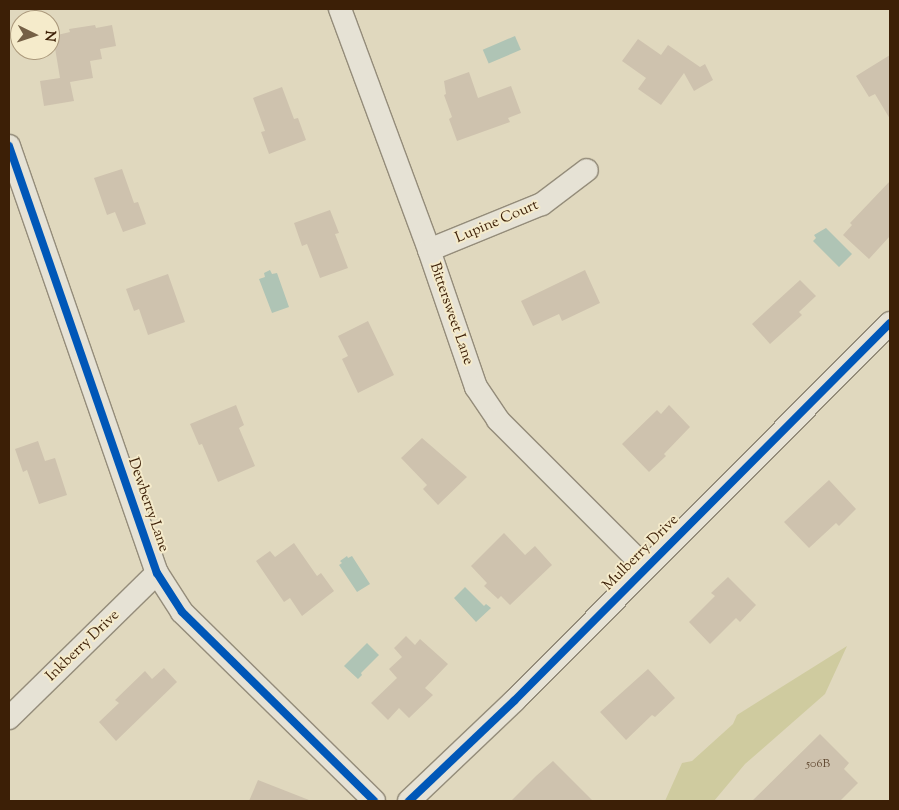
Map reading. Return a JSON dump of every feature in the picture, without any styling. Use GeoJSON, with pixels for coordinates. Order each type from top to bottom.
{"type":"FeatureCollection","features":[{"type":"Feature","properties":{"kind":"street","name":"Bittersweet Lane"},"geometry":{"type":"LineString","coordinates":[[340,9],[429,250],[476,387],[498,420],[645,567]]}},
{"type":"Feature","properties":{"kind":"street","name":"Dewberry Lane"},"geometry":{"type":"LineString","coordinates":[[9,146],[157,573],[182,612],[374,801]]}},
{"type":"Feature","properties":{"kind":"street","name":"Lupine Court"},"geometry":{"type":"LineString","coordinates":[[429,250],[542,204],[587,170]]}},
{"type":"Feature","properties":{"kind":"street","name":"Mulberry Drive"},"geometry":{"type":"LineString","coordinates":[[409,801],[514,701],[645,567],[890,323]]}},
{"type":"Feature","properties":{"kind":"street","name":"Inkberry Drive"},"geometry":{"type":"LineString","coordinates":[[9,718],[157,573]]}},
{"type":"Feature","properties":{"kind":"shaded area"},"geometry":{"type":"Polygon","coordinates":[[[515,36],[521,50],[489,63],[483,50],[515,36]]]}},
{"type":"Feature","properties":{"kind":"shaded area"},"geometry":{"type":"Polygon","coordinates":[[[826,228],[852,254],[839,267],[813,241],[816,238],[814,235],[826,228]]]}},
{"type":"Feature","properties":{"kind":"shaded area"},"geometry":{"type":"Polygon","coordinates":[[[270,270],[272,274],[277,273],[289,307],[272,313],[259,279],[265,277],[264,273],[270,270]]]}},
{"type":"Feature","properties":{"kind":"shaded area"},"geometry":{"type":"Polygon","coordinates":[[[347,556],[348,558],[352,556],[370,584],[357,592],[339,565],[342,563],[340,561],[347,556]]]}},
{"type":"Feature","properties":{"kind":"shaded area"},"geometry":{"type":"Polygon","coordinates":[[[465,587],[484,606],[486,604],[491,608],[476,622],[454,598],[465,587]]]}},
{"type":"Feature","properties":{"kind":"shaded area"},"geometry":{"type":"Polygon","coordinates":[[[367,643],[379,655],[361,673],[362,675],[358,679],[344,666],[367,643]]]}},
{"type":"Feature","properties":{"kind":"shaded area"},"geometry":{"type":"Polygon","coordinates":[[[847,646],[825,694],[745,764],[714,801],[665,801],[682,763],[692,761],[733,724],[737,715],[847,646]]]}},
{"type":"Feature","properties":{"kind":"building"},"geometry":{"type":"Polygon","coordinates":[[[95,25],[96,28],[112,25],[116,46],[100,49],[102,59],[90,61],[93,78],[70,82],[74,101],[44,106],[40,81],[60,78],[57,60],[60,60],[60,34],[70,32],[69,29],[95,25]]]}},
{"type":"Feature","properties":{"kind":"building"},"geometry":{"type":"Polygon","coordinates":[[[638,39],[661,55],[668,45],[700,67],[705,64],[713,80],[694,91],[684,73],[661,105],[638,89],[646,78],[622,61],[638,39]]]}},
{"type":"Feature","properties":{"kind":"building"},"geometry":{"type":"Polygon","coordinates":[[[890,55],[890,119],[875,94],[869,97],[856,76],[890,55]]]}},
{"type":"Feature","properties":{"kind":"building"},"geometry":{"type":"Polygon","coordinates":[[[469,72],[478,98],[511,86],[521,113],[508,118],[510,122],[457,141],[449,119],[452,117],[444,95],[446,94],[444,81],[469,72]]]}},
{"type":"Feature","properties":{"kind":"building"},"geometry":{"type":"Polygon","coordinates":[[[282,87],[294,119],[298,118],[306,140],[269,154],[261,132],[265,131],[253,98],[282,87]]]}},
{"type":"Feature","properties":{"kind":"building"},"geometry":{"type":"Polygon","coordinates":[[[122,169],[134,203],[138,202],[146,224],[123,232],[115,212],[107,215],[94,178],[122,169]]]}},
{"type":"Feature","properties":{"kind":"building"},"geometry":{"type":"Polygon","coordinates":[[[890,181],[890,236],[869,259],[843,235],[852,225],[850,223],[890,181]]]}},
{"type":"Feature","properties":{"kind":"building"},"geometry":{"type":"Polygon","coordinates":[[[330,210],[339,233],[335,234],[348,268],[320,278],[307,244],[302,246],[294,223],[330,210]]]}},
{"type":"Feature","properties":{"kind":"building"},"geometry":{"type":"Polygon","coordinates":[[[585,270],[600,303],[562,321],[559,314],[533,326],[521,301],[585,270]]]}},
{"type":"Feature","properties":{"kind":"building"},"geometry":{"type":"Polygon","coordinates":[[[168,274],[185,322],[148,335],[139,309],[134,311],[126,289],[168,274]]]}},
{"type":"Feature","properties":{"kind":"building"},"geometry":{"type":"Polygon","coordinates":[[[800,280],[816,296],[799,312],[802,315],[770,344],[752,324],[800,280]]]}},
{"type":"Feature","properties":{"kind":"building"},"geometry":{"type":"Polygon","coordinates":[[[368,321],[394,375],[358,393],[342,359],[348,356],[338,336],[368,321]]]}},
{"type":"Feature","properties":{"kind":"building"},"geometry":{"type":"Polygon","coordinates":[[[236,405],[244,425],[239,428],[255,466],[218,482],[202,444],[199,445],[190,424],[236,405]]]}},
{"type":"Feature","properties":{"kind":"building"},"geometry":{"type":"Polygon","coordinates":[[[669,405],[690,427],[664,454],[666,456],[649,472],[622,444],[657,410],[661,414],[669,405]]]}},
{"type":"Feature","properties":{"kind":"building"},"geometry":{"type":"Polygon","coordinates":[[[422,438],[467,477],[438,505],[423,489],[427,485],[401,458],[422,438]]]}},
{"type":"Feature","properties":{"kind":"building"},"geometry":{"type":"Polygon","coordinates":[[[38,441],[45,461],[55,458],[67,495],[39,504],[27,470],[23,472],[15,449],[38,441]]]}},
{"type":"Feature","properties":{"kind":"building"},"geometry":{"type":"Polygon","coordinates":[[[829,480],[856,509],[839,526],[836,523],[809,548],[784,522],[829,480]]]}},
{"type":"Feature","properties":{"kind":"building"},"geometry":{"type":"Polygon","coordinates":[[[504,533],[525,555],[535,546],[552,565],[510,605],[501,596],[498,599],[484,586],[487,583],[471,566],[504,533]]]}},
{"type":"Feature","properties":{"kind":"building"},"geometry":{"type":"Polygon","coordinates":[[[294,543],[317,576],[321,573],[334,591],[302,616],[290,598],[284,602],[256,561],[270,551],[275,557],[294,543]]]}},
{"type":"Feature","properties":{"kind":"building"},"geometry":{"type":"Polygon","coordinates":[[[728,577],[756,605],[740,622],[736,618],[710,644],[689,622],[715,596],[711,593],[728,577]]]}},
{"type":"Feature","properties":{"kind":"building"},"geometry":{"type":"Polygon","coordinates":[[[406,636],[415,645],[420,639],[448,664],[425,688],[433,695],[409,718],[399,708],[388,720],[371,703],[397,678],[389,669],[402,657],[394,648],[406,636]]]}},
{"type":"Feature","properties":{"kind":"building"},"geometry":{"type":"Polygon","coordinates":[[[164,668],[177,682],[116,741],[99,722],[119,703],[115,700],[145,671],[152,679],[164,668]]]}},
{"type":"Feature","properties":{"kind":"building"},"geometry":{"type":"Polygon","coordinates":[[[648,669],[675,698],[655,717],[652,715],[626,740],[600,712],[648,669]]]}},
{"type":"Feature","properties":{"kind":"building"},"geometry":{"type":"Polygon","coordinates":[[[820,734],[849,763],[844,769],[858,783],[840,801],[752,801],[820,734]]]}},
{"type":"Feature","properties":{"kind":"building"},"geometry":{"type":"Polygon","coordinates":[[[553,761],[593,801],[511,801],[536,776],[553,761]]]}},
{"type":"Feature","properties":{"kind":"building"},"geometry":{"type":"Polygon","coordinates":[[[258,780],[309,800],[249,801],[258,780]]]}},
{"type":"Feature","properties":{"kind":"cycle path"},"geometry":{"type":"LineString","coordinates":[[9,146],[157,573],[182,612],[374,801]]}},
{"type":"Feature","properties":{"kind":"cycle path"},"geometry":{"type":"LineString","coordinates":[[409,801],[514,701],[890,323]]}}]}
